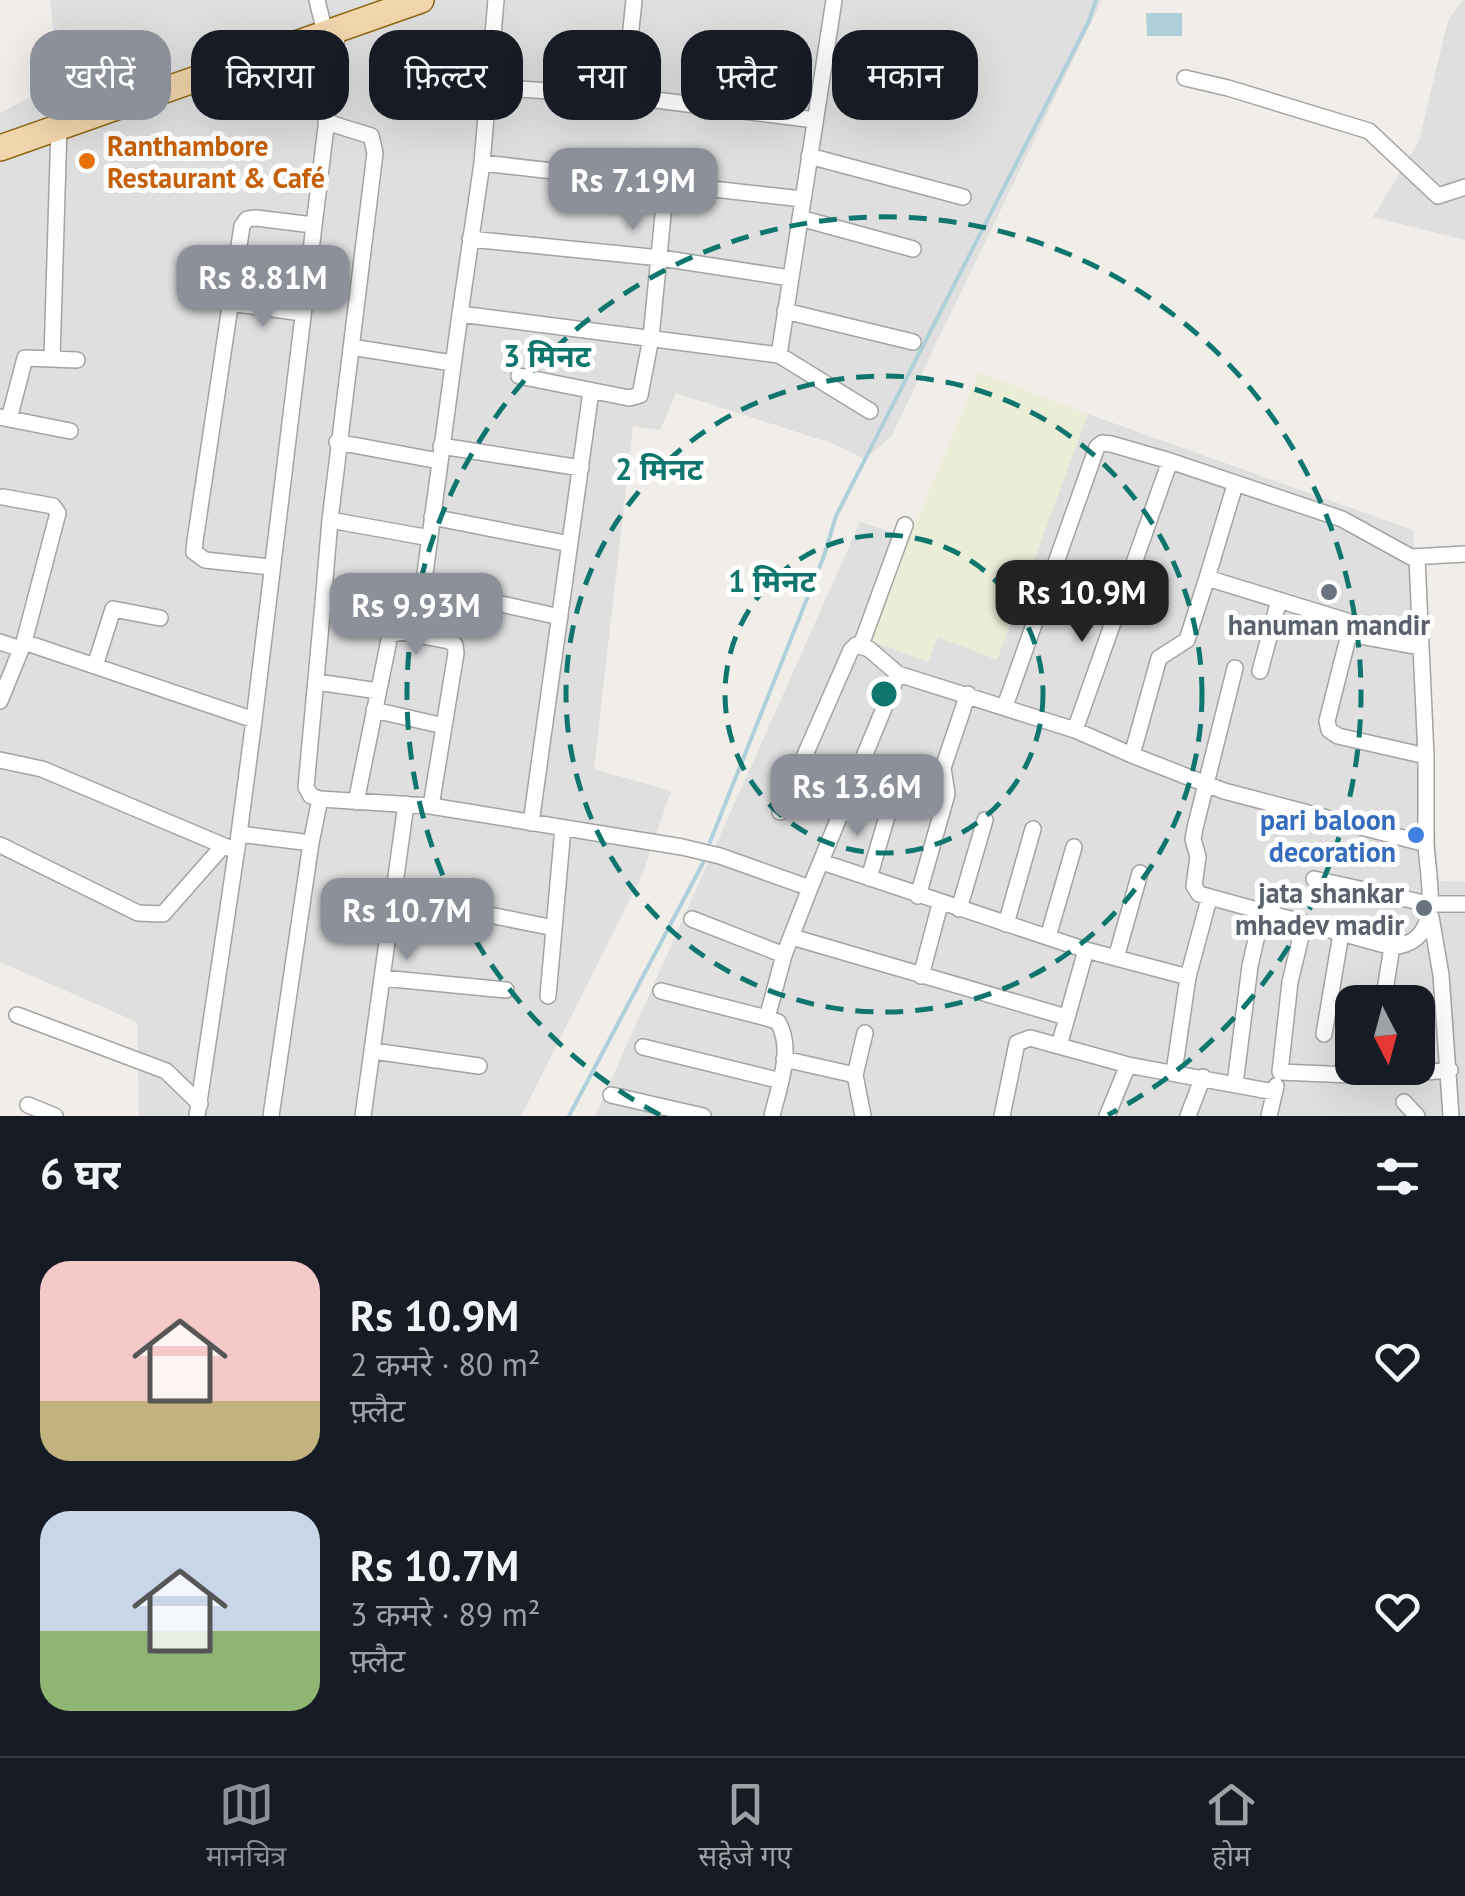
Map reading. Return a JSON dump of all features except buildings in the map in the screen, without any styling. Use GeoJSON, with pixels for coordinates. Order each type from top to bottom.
{"type":"FeatureCollection","features":[{"type":"Feature","properties":{"kind":"main road"},"geometry":{"type":"LineString","coordinates":[[332,30],[420,0]]}},
{"type":"Feature","properties":{"kind":"main road"},"geometry":{"type":"LineString","coordinates":[[0,148],[191,80]]}},
{"type":"Feature","properties":{"kind":"street"},"geometry":{"type":"LineString","coordinates":[[316,0],[332,30]]}},
{"type":"Feature","properties":{"kind":"street"},"geometry":{"type":"LineString","coordinates":[[494,30],[496,0]]}},
{"type":"Feature","properties":{"kind":"street"},"geometry":{"type":"LineString","coordinates":[[631,30],[634,0]]}},
{"type":"Feature","properties":{"kind":"street"},"geometry":{"type":"LineString","coordinates":[[779,355],[834,0]]}},
{"type":"Feature","properties":{"kind":"street"},"geometry":{"type":"LineString","coordinates":[[1185,78],[1369,132],[1438,196],[1465,187]]}},
{"type":"Feature","properties":{"kind":"street"},"geometry":{"type":"LineString","coordinates":[[661,101],[815,120]]}},
{"type":"Feature","properties":{"kind":"street"},"geometry":{"type":"LineString","coordinates":[[418,626],[487,120]]}},
{"type":"Feature","properties":{"kind":"street"},"geometry":{"type":"LineString","coordinates":[[199,1110],[233,843],[254,720],[326,122],[372,136],[375,153],[330,520],[306,787],[311,796],[431,806],[720,856],[810,888]]}},
{"type":"Feature","properties":{"kind":"street"},"geometry":{"type":"LineString","coordinates":[[52,358],[59,127]]}},
{"type":"Feature","properties":{"kind":"street"},"geometry":{"type":"LineString","coordinates":[[809,156],[962,197]]}},
{"type":"Feature","properties":{"kind":"street"},"geometry":{"type":"LineString","coordinates":[[482,163],[802,199]]}},
{"type":"Feature","properties":{"kind":"street"},"geometry":{"type":"LineString","coordinates":[[519,376],[629,398],[640,395],[661,258],[666,184]]}},
{"type":"Feature","properties":{"kind":"street"},"geometry":{"type":"LineString","coordinates":[[800,218],[913,249]]}},
{"type":"Feature","properties":{"kind":"street"},"geometry":{"type":"LineString","coordinates":[[270,567],[206,560],[194,552],[242,226],[247,219],[314,225]]}},
{"type":"Feature","properties":{"kind":"street"},"geometry":{"type":"LineString","coordinates":[[470,240],[661,258],[790,278]]}},
{"type":"Feature","properties":{"kind":"street"},"geometry":{"type":"LineString","coordinates":[[230,303],[302,313]]}},
{"type":"Feature","properties":{"kind":"street"},"geometry":{"type":"LineString","coordinates":[[785,311],[913,342]]}},
{"type":"Feature","properties":{"kind":"street"},"geometry":{"type":"LineString","coordinates":[[460,314],[779,355],[870,411]]}},
{"type":"Feature","properties":{"kind":"street"},"geometry":{"type":"LineString","coordinates":[[351,347],[452,363]]}},
{"type":"Feature","properties":{"kind":"street"},"geometry":{"type":"LineString","coordinates":[[70,431],[4,418],[25,358],[77,360]]}},
{"type":"Feature","properties":{"kind":"street"},"geometry":{"type":"LineString","coordinates":[[532,822],[591,390]]}},
{"type":"Feature","properties":{"kind":"street"},"geometry":{"type":"LineString","coordinates":[[338,442],[580,468]]}},
{"type":"Feature","properties":{"kind":"street"},"geometry":{"type":"LineString","coordinates":[[1005,706],[1097,447],[1102,443],[1170,461],[1342,518],[1417,558],[1465,554]]}},
{"type":"Feature","properties":{"kind":"street"},"geometry":{"type":"LineString","coordinates":[[1076,730],[1170,461]]}},
{"type":"Feature","properties":{"kind":"street"},"geometry":{"type":"LineString","coordinates":[[1132,754],[1159,658],[1187,640],[1235,485]]}},
{"type":"Feature","properties":{"kind":"street"},"geometry":{"type":"LineString","coordinates":[[0,701],[22,646],[58,512],[52,506],[3,497]]}},
{"type":"Feature","properties":{"kind":"street"},"geometry":{"type":"LineString","coordinates":[[432,517],[570,544]]}},
{"type":"Feature","properties":{"kind":"street"},"geometry":{"type":"LineString","coordinates":[[330,520],[430,538]]}},
{"type":"Feature","properties":{"kind":"street"},"geometry":{"type":"LineString","coordinates":[[780,812],[851,650],[861,645],[905,525]]}},
{"type":"Feature","properties":{"kind":"street"},"geometry":{"type":"LineString","coordinates":[[1417,558],[1426,844],[1430,911],[1450,1070],[1450,1116]]}},
{"type":"Feature","properties":{"kind":"street"},"geometry":{"type":"LineString","coordinates":[[1207,578],[1347,622],[1350,634],[1327,721],[1329,730],[1338,736],[1426,756]]}},
{"type":"Feature","properties":{"kind":"street"},"geometry":{"type":"LineString","coordinates":[[424,587],[560,618]]}},
{"type":"Feature","properties":{"kind":"street"},"geometry":{"type":"LineString","coordinates":[[1260,671],[1279,600]]}},
{"type":"Feature","properties":{"kind":"street"},"geometry":{"type":"LineString","coordinates":[[324,603],[418,626],[455,645],[431,806]]}},
{"type":"Feature","properties":{"kind":"street"},"geometry":{"type":"LineString","coordinates":[[94,666],[114,609],[160,618]]}},
{"type":"Feature","properties":{"kind":"street"},"geometry":{"type":"LineString","coordinates":[[356,802],[390,636],[418,626]]}},
{"type":"Feature","properties":{"kind":"street"},"geometry":{"type":"LineString","coordinates":[[1350,634],[1419,647]]}},
{"type":"Feature","properties":{"kind":"street"},"geometry":{"type":"LineString","coordinates":[[0,642],[94,666],[254,720]]}},
{"type":"Feature","properties":{"kind":"street"},"geometry":{"type":"LineString","coordinates":[[861,645],[898,674],[1076,730],[1206,784],[1426,844]]}},
{"type":"Feature","properties":{"kind":"street"},"geometry":{"type":"LineString","coordinates":[[1236,668],[1193,839],[1198,857],[1194,886],[1199,894],[1392,948],[1416,942],[1430,911]]}},
{"type":"Feature","properties":{"kind":"street"},"geometry":{"type":"LineString","coordinates":[[767,1018],[784,955],[898,674]]}},
{"type":"Feature","properties":{"kind":"street"},"geometry":{"type":"LineString","coordinates":[[317,682],[378,691]]}},
{"type":"Feature","properties":{"kind":"street"},"geometry":{"type":"LineString","coordinates":[[918,896],[947,794],[943,768],[968,694]]}},
{"type":"Feature","properties":{"kind":"street"},"geometry":{"type":"LineString","coordinates":[[374,710],[444,726]]}},
{"type":"Feature","properties":{"kind":"street"},"geometry":{"type":"LineString","coordinates":[[0,760],[42,769],[233,843],[311,842]]}},
{"type":"Feature","properties":{"kind":"street"},"geometry":{"type":"LineString","coordinates":[[271,1116],[320,799]]}},
{"type":"Feature","properties":{"kind":"street"},"geometry":{"type":"LineString","coordinates":[[363,1116],[406,804]]}},
{"type":"Feature","properties":{"kind":"street"},"geometry":{"type":"LineString","coordinates":[[869,878],[888,813]]}},
{"type":"Feature","properties":{"kind":"street"},"geometry":{"type":"LineString","coordinates":[[959,909],[985,820]]}},
{"type":"Feature","properties":{"kind":"street"},"geometry":{"type":"LineString","coordinates":[[548,996],[563,828]]}},
{"type":"Feature","properties":{"kind":"street"},"geometry":{"type":"LineString","coordinates":[[1006,924],[1033,829]]}},
{"type":"Feature","properties":{"kind":"street"},"geometry":{"type":"LineString","coordinates":[[0,846],[154,916],[170,909],[233,843]]}},
{"type":"Feature","properties":{"kind":"street"},"geometry":{"type":"LineString","coordinates":[[1048,937],[1074,847]]}},
{"type":"Feature","properties":{"kind":"street"},"geometry":{"type":"LineString","coordinates":[[822,862],[1086,950],[1188,977]]}},
{"type":"Feature","properties":{"kind":"street"},"geometry":{"type":"LineString","coordinates":[[1116,958],[1140,873]]}},
{"type":"Feature","properties":{"kind":"street"},"geometry":{"type":"LineString","coordinates":[[1314,879],[1430,911],[1465,904]]}},
{"type":"Feature","properties":{"kind":"street"},"geometry":{"type":"LineString","coordinates":[[1174,1072],[1188,977],[1209,899]]}},
{"type":"Feature","properties":{"kind":"street"},"geometry":{"type":"LineString","coordinates":[[393,900],[450,906],[554,928]]}},
{"type":"Feature","properties":{"kind":"street"},"geometry":{"type":"LineString","coordinates":[[921,976],[940,904]]}},
{"type":"Feature","properties":{"kind":"street"},"geometry":{"type":"LineString","coordinates":[[1234,1084],[1250,966],[1262,913]]}},
{"type":"Feature","properties":{"kind":"street"},"geometry":{"type":"LineString","coordinates":[[692,919],[784,955]]}},
{"type":"Feature","properties":{"kind":"street"},"geometry":{"type":"LineString","coordinates":[[1270,1116],[1280,1072],[1290,982],[1304,924]]}},
{"type":"Feature","properties":{"kind":"street"},"geometry":{"type":"LineString","coordinates":[[1324,1034],[1341,934]]}},
{"type":"Feature","properties":{"kind":"street"},"geometry":{"type":"LineString","coordinates":[[792,936],[1066,1018]]}},
{"type":"Feature","properties":{"kind":"street"},"geometry":{"type":"LineString","coordinates":[[1386,985],[1392,948]]}},
{"type":"Feature","properties":{"kind":"street"},"geometry":{"type":"LineString","coordinates":[[1059,1046],[1086,950]]}},
{"type":"Feature","properties":{"kind":"street"},"geometry":{"type":"LineString","coordinates":[[382,978],[506,990]]}},
{"type":"Feature","properties":{"kind":"street"},"geometry":{"type":"LineString","coordinates":[[661,991],[778,1022],[784,1034],[784,1058],[772,1116]]}},
{"type":"Feature","properties":{"kind":"street"},"geometry":{"type":"LineString","coordinates":[[17,1015],[166,1071],[199,1110]]}},
{"type":"Feature","properties":{"kind":"street"},"geometry":{"type":"LineString","coordinates":[[863,1116],[855,1076],[866,1033]]}},
{"type":"Feature","properties":{"kind":"street"},"geometry":{"type":"LineString","coordinates":[[1002,1116],[1018,1043],[1030,1038],[1128,1065],[1274,1092]]}},
{"type":"Feature","properties":{"kind":"street"},"geometry":{"type":"LineString","coordinates":[[642,1047],[780,1082]]}},
{"type":"Feature","properties":{"kind":"street"},"geometry":{"type":"LineString","coordinates":[[372,1051],[479,1066]]}},
{"type":"Feature","properties":{"kind":"street"},"geometry":{"type":"LineString","coordinates":[[784,1058],[855,1076]]}},
{"type":"Feature","properties":{"kind":"street"},"geometry":{"type":"LineString","coordinates":[[1107,1116],[1128,1065]]}},
{"type":"Feature","properties":{"kind":"street"},"geometry":{"type":"LineString","coordinates":[[1435,1070],[1450,1070]]}},
{"type":"Feature","properties":{"kind":"street"},"geometry":{"type":"LineString","coordinates":[[1280,1072],[1335,1072]]}},
{"type":"Feature","properties":{"kind":"street"},"geometry":{"type":"LineString","coordinates":[[1188,1116],[1203,1078]]}},
{"type":"Feature","properties":{"kind":"street"},"geometry":{"type":"LineString","coordinates":[[610,1095],[650,1110],[703,1116]]}},
{"type":"Feature","properties":{"kind":"street"},"geometry":{"type":"LineString","coordinates":[[1404,1102],[1416,1116]]}},
{"type":"Feature","properties":{"kind":"street"},"geometry":{"type":"LineString","coordinates":[[28,1105],[56,1116]]}},
{"type":"Feature","properties":{"kind":"shaded area"},"geometry":{"type":"Polygon","coordinates":[[[50,0],[1102,0],[891,437],[865,459],[834,444],[676,393],[660,430],[633,426],[594,769],[671,791],[642,876],[521,1116],[139,1116],[137,1022],[0,962],[0,113],[30,97],[30,120],[171,120],[171,30],[53,30],[50,0]]]}},
{"type":"Feature","properties":{"kind":"shaded area"},"geometry":{"type":"Polygon","coordinates":[[[1463,0],[1465,240],[1373,217],[1419,141],[1448,20],[1463,0]]]}},
{"type":"Feature","properties":{"kind":"shaded area"},"geometry":{"type":"Polygon","coordinates":[[[1088,414],[1413,530],[1439,881],[1465,882],[1465,1116],[595,1116],[860,522],[910,538],[868,639],[928,661],[938,636],[997,659],[1088,414]]]}},
{"type":"Feature","properties":{"kind":"green space"},"geometry":{"type":"Polygon","coordinates":[[[979,372],[1088,414],[997,660],[938,637],[928,662],[867,639],[979,372]]]}},
{"type":"Feature","properties":{"kind":"water"},"geometry":{"type":"Polygon","coordinates":[[[1146,13],[1182,13],[1182,36],[1147,36],[1146,13]]]}},
{"type":"Feature","properties":{"kind":"waterway"},"geometry":{"type":"LineString","coordinates":[[710,842],[824,556],[836,516],[1089,21],[1096,0]]}},
{"type":"Feature","properties":{"kind":"waterway"},"geometry":{"type":"LineString","coordinates":[[569,1116],[703,863]]}},
{"type":"Feature","properties":{"kind":"place","name":"Ranthambore Restaurant & Café"},"geometry":{"type":"Point","coordinates":[87,161]}},
{"type":"Feature","properties":{"kind":"place","name":"hanuman mandir"},"geometry":{"type":"Point","coordinates":[1329,592]}},
{"type":"Feature","properties":{"kind":"place","name":"pari baloon decoration"},"geometry":{"type":"Point","coordinates":[1416,835]}},
{"type":"Feature","properties":{"kind":"place","name":"jata shankar mhadev madir"},"geometry":{"type":"Point","coordinates":[1424,908]}}]}
